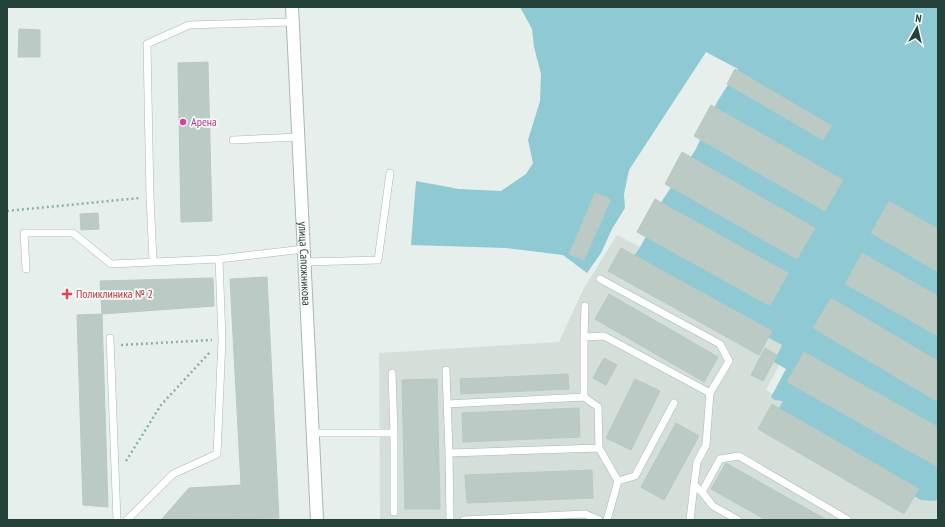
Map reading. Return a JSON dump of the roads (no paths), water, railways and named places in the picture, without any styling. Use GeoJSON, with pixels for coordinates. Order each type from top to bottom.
{"type":"FeatureCollection","features":[{"type":"Feature","properties":{"kind":"street","name":"улица Сапожникова"},"geometry":{"type":"LineString","coordinates":[[292,7],[317,520]]}},
{"type":"Feature","properties":{"kind":"lane"},"geometry":{"type":"LineString","coordinates":[[153,261],[150,197],[147,44],[189,25],[292,22]]}},
{"type":"Feature","properties":{"kind":"lane"},"geometry":{"type":"LineString","coordinates":[[234,140],[298,137]]}},
{"type":"Feature","properties":{"kind":"lane"},"geometry":{"type":"LineString","coordinates":[[305,262],[378,260],[390,173]]}},
{"type":"Feature","properties":{"kind":"lane"},"geometry":{"type":"LineString","coordinates":[[26,269],[24,233],[73,233],[111,264],[219,259],[304,249]]}},
{"type":"Feature","properties":{"kind":"lane"},"geometry":{"type":"LineString","coordinates":[[127,520],[173,474],[217,454],[222,339],[219,259]]}},
{"type":"Feature","properties":{"kind":"lane"},"geometry":{"type":"LineString","coordinates":[[600,280],[720,344],[729,361],[710,394],[706,445],[697,462],[690,520]]}},
{"type":"Feature","properties":{"kind":"lane"},"geometry":{"type":"LineString","coordinates":[[584,397],[584,337],[586,306]]}},
{"type":"Feature","properties":{"kind":"lane"},"geometry":{"type":"LineString","coordinates":[[584,337],[604,336],[710,394]]}},
{"type":"Feature","properties":{"kind":"lane"},"geometry":{"type":"LineString","coordinates":[[110,342],[117,520]]}},
{"type":"Feature","properties":{"kind":"lane"},"geometry":{"type":"LineString","coordinates":[[446,370],[450,520]]}},
{"type":"Feature","properties":{"kind":"lane"},"geometry":{"type":"LineString","coordinates":[[392,373],[394,512]]}},
{"type":"Feature","properties":{"kind":"lane"},"geometry":{"type":"LineString","coordinates":[[447,404],[584,397],[598,407],[599,448],[618,481],[607,520]]}},
{"type":"Feature","properties":{"kind":"lane"},"geometry":{"type":"LineString","coordinates":[[618,481],[635,476],[674,403]]}},
{"type":"Feature","properties":{"kind":"lane"},"geometry":{"type":"LineString","coordinates":[[313,433],[394,434]]}},
{"type":"Feature","properties":{"kind":"lane"},"geometry":{"type":"LineString","coordinates":[[449,454],[599,448]]}},
{"type":"Feature","properties":{"kind":"lane"},"geometry":{"type":"LineString","coordinates":[[702,492],[720,458],[739,456],[848,520]]}},
{"type":"Feature","properties":{"kind":"lane"},"geometry":{"type":"LineString","coordinates":[[694,485],[702,492],[713,506],[738,520]]}},
{"type":"Feature","properties":{"kind":"lane"},"geometry":{"type":"LineString","coordinates":[[464,520],[585,514],[599,520]]}},
{"type":"Feature","properties":{"kind":"water"},"geometry":{"type":"Polygon","coordinates":[[[520,7],[938,7],[938,498],[935,501],[921,500],[775,415],[783,401],[775,400],[771,397],[786,369],[774,362],[782,345],[630,261],[639,249],[660,211],[660,204],[696,149],[717,102],[738,69],[706,52],[629,170],[624,194],[625,208],[612,229],[601,253],[587,273],[563,255],[505,248],[411,245],[416,181],[459,189],[501,191],[526,174],[533,163],[528,140],[540,101],[541,74],[534,47],[532,29],[520,7]]]}},
{"type":"Feature","properties":{"kind":"place","name":"Арена"},"geometry":{"type":"Point","coordinates":[183,122]}},
{"type":"Feature","properties":{"kind":"place","name":"Поликлиника № 2"},"geometry":{"type":"Point","coordinates":[67,294]}}]}
